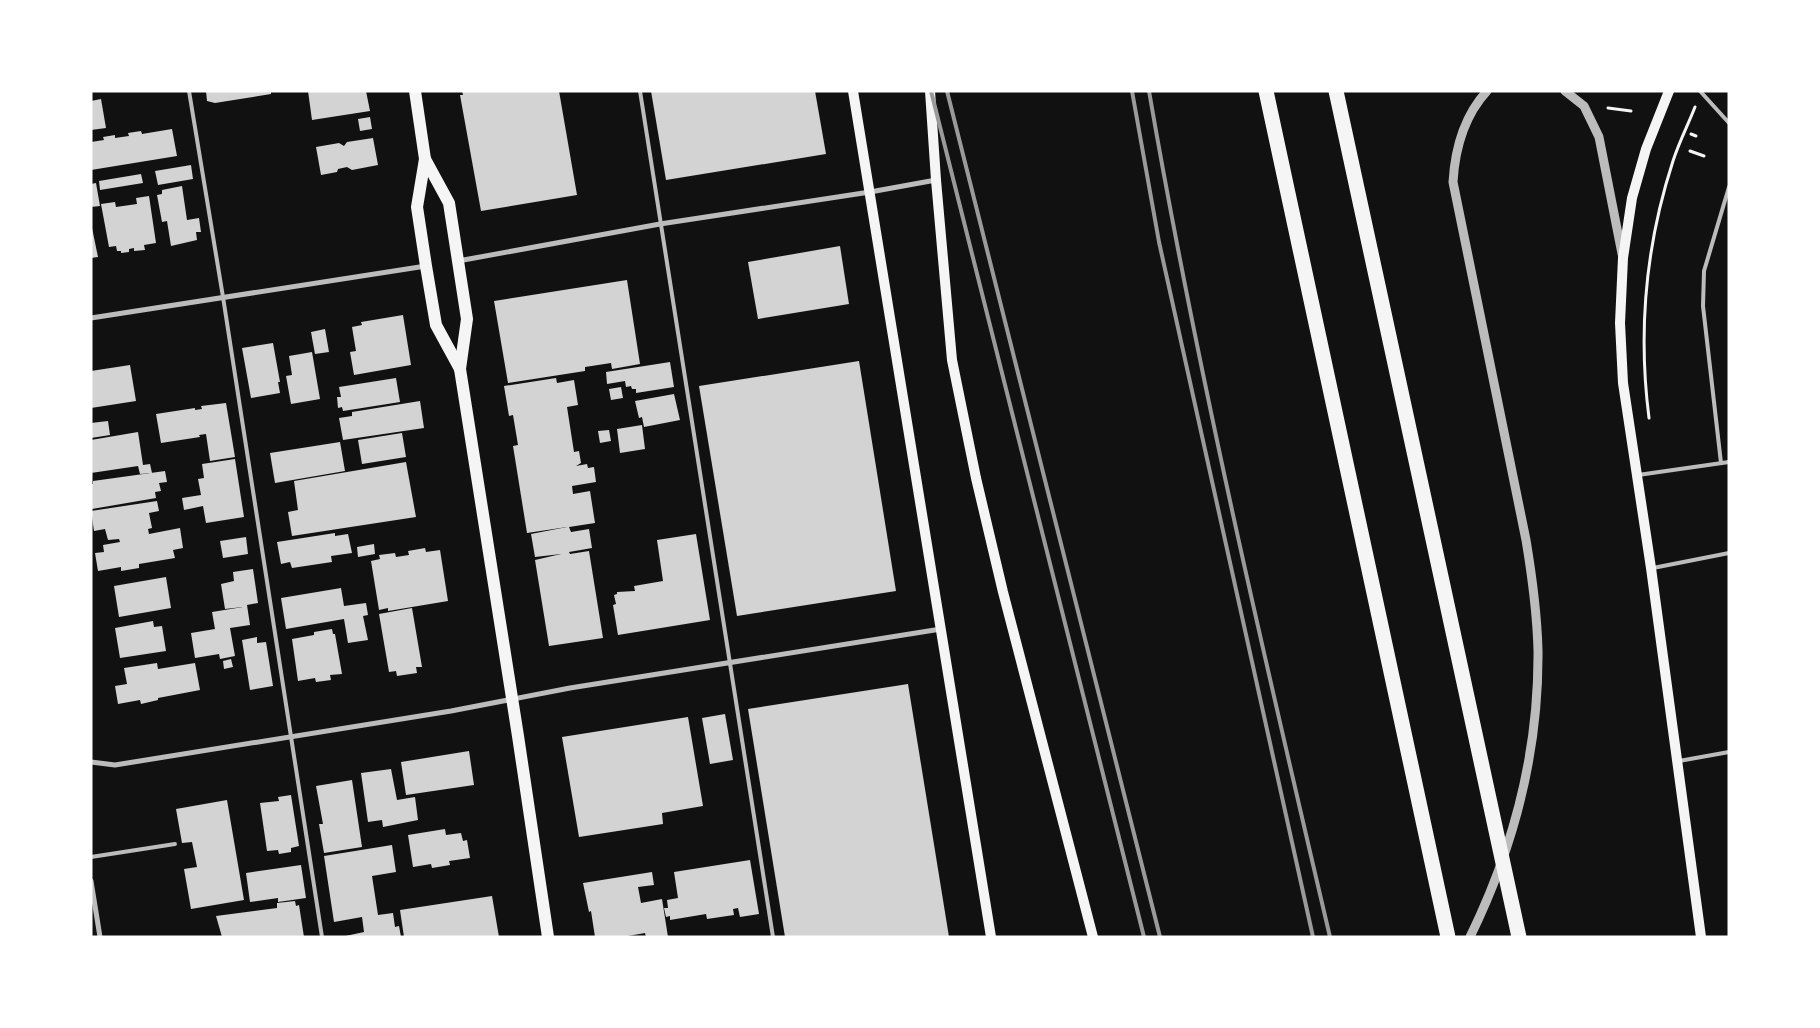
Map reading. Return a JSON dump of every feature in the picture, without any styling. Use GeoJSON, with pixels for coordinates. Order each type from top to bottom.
{"type":"FeatureCollection","features":[{"type":"Feature","properties":{"kind":"highway"},"geometry":{"type":"LineString","coordinates":[[1266,91],[1448,937]]}},
{"type":"Feature","properties":{"kind":"highway"},"geometry":{"type":"LineString","coordinates":[[1336,91],[1519,937]]}},
{"type":"Feature","properties":{"kind":"main road"},"geometry":{"type":"LineString","coordinates":[[415,91],[425,159],[417,207],[426,266],[436,325],[460,369]]}},
{"type":"Feature","properties":{"kind":"main road"},"geometry":{"type":"LineString","coordinates":[[852,91],[991,937]]}},
{"type":"Feature","properties":{"kind":"main road"},"geometry":{"type":"LineString","coordinates":[[930,91],[952,360],[976,478],[1003,592],[1093,937]]}},
{"type":"Feature","properties":{"kind":"main road"},"geometry":{"type":"LineString","coordinates":[[1669,91],[1646,149],[1632,198],[1623,258],[1620,323],[1623,383],[1701,937]]}},
{"type":"Feature","properties":{"kind":"main road"},"geometry":{"type":"LineString","coordinates":[[425,159],[449,203],[467,318],[460,369],[548,937]]}},
{"type":"Feature","properties":{"kind":"street"},"geometry":{"type":"LineString","coordinates":[[1470,937],[1485,906],[1515,822],[1531,750],[1535,717],[1538,649],[1532,576],[1526,540],[1453,182],[1460,139],[1470,116],[1487,91]]}},
{"type":"Feature","properties":{"kind":"street"},"geometry":{"type":"LineString","coordinates":[[1565,91],[1584,106],[1599,137],[1623,258]]}},
{"type":"Feature","properties":{"kind":"street"},"geometry":{"type":"LineString","coordinates":[[458,261],[660,224],[936,180]]}},
{"type":"Feature","properties":{"kind":"street"},"geometry":{"type":"LineString","coordinates":[[91,318],[426,266]]}},
{"type":"Feature","properties":{"kind":"street"},"geometry":{"type":"LineString","coordinates":[[91,762],[115,765],[451,711],[570,688],[941,629]]}},
{"type":"Feature","properties":{"kind":"street"},"geometry":{"type":"LineString","coordinates":[[91,881],[100,937]]}},
{"type":"Feature","properties":{"kind":"lane"},"geometry":{"type":"LineString","coordinates":[[189,91],[223,297],[322,937]]}},
{"type":"Feature","properties":{"kind":"lane"},"geometry":{"type":"LineString","coordinates":[[640,91],[773,937]]}},
{"type":"Feature","properties":{"kind":"lane"},"geometry":{"type":"LineString","coordinates":[[1700,92],[1729,123]]}},
{"type":"Feature","properties":{"kind":"lane"},"geometry":{"type":"LineString","coordinates":[[1721,463],[1703,306],[1704,271],[1729,187]]}},
{"type":"Feature","properties":{"kind":"lane"},"geometry":{"type":"LineString","coordinates":[[1636,475],[1729,462]]}},
{"type":"Feature","properties":{"kind":"lane"},"geometry":{"type":"LineString","coordinates":[[1650,568],[1729,553]]}},
{"type":"Feature","properties":{"kind":"lane"},"geometry":{"type":"LineString","coordinates":[[1676,761],[1729,752]]}},
{"type":"Feature","properties":{"kind":"lane"},"geometry":{"type":"LineString","coordinates":[[91,857],[176,844]]}},
{"type":"Feature","properties":{"kind":"path"},"geometry":{"type":"LineString","coordinates":[[1650,424],[1643,340],[1645,296],[1650,261],[1674,160],[1700,92]]}},
{"type":"Feature","properties":{"kind":"path"},"geometry":{"type":"LineString","coordinates":[[1608,108],[1631,111]]}},
{"type":"Feature","properties":{"kind":"path"},"geometry":{"type":"LineString","coordinates":[[1691,134],[1696,136]]}},
{"type":"Feature","properties":{"kind":"path"},"geometry":{"type":"LineString","coordinates":[[1690,151],[1704,156]]}},
{"type":"Feature","properties":{"kind":"building"},"geometry":{"type":"Polygon","coordinates":[[[206,91],[271,91],[271,94],[215,103],[207,101],[206,91]]]}},
{"type":"Feature","properties":{"kind":"building"},"geometry":{"type":"Polygon","coordinates":[[[308,91],[366,91],[370,111],[312,120],[308,91]]]}},
{"type":"Feature","properties":{"kind":"building"},"geometry":{"type":"Polygon","coordinates":[[[462,91],[559,91],[577,195],[481,211],[460,95],[463,95],[462,91]]]}},
{"type":"Feature","properties":{"kind":"building"},"geometry":{"type":"Polygon","coordinates":[[[651,91],[815,91],[826,154],[666,180],[651,91]]]}},
{"type":"Feature","properties":{"kind":"building"},"geometry":{"type":"Polygon","coordinates":[[[101,99],[106,128],[91,130],[91,101],[101,99]]]}},
{"type":"Feature","properties":{"kind":"building"},"geometry":{"type":"Polygon","coordinates":[[[370,117],[372,129],[360,131],[358,119],[370,117]]]}},
{"type":"Feature","properties":{"kind":"building"},"geometry":{"type":"Polygon","coordinates":[[[172,129],[177,156],[91,170],[91,142],[104,140],[103,137],[115,135],[115,138],[129,136],[128,133],[141,131],[142,134],[172,129]]]}},
{"type":"Feature","properties":{"kind":"building"},"geometry":{"type":"Polygon","coordinates":[[[373,138],[378,165],[352,170],[347,167],[338,169],[337,172],[321,175],[316,147],[339,143],[344,146],[347,142],[373,138]]]}},
{"type":"Feature","properties":{"kind":"building"},"geometry":{"type":"Polygon","coordinates":[[[191,165],[193,179],[158,185],[155,171],[191,165]]]}},
{"type":"Feature","properties":{"kind":"building"},"geometry":{"type":"Polygon","coordinates":[[[141,174],[143,183],[100,190],[99,181],[141,174]]]}},
{"type":"Feature","properties":{"kind":"building"},"geometry":{"type":"Polygon","coordinates":[[[96,183],[100,206],[91,207],[91,184],[96,183]]]}},
{"type":"Feature","properties":{"kind":"building"},"geometry":{"type":"Polygon","coordinates":[[[182,186],[187,220],[199,218],[201,232],[196,232],[197,240],[171,246],[167,221],[162,222],[157,195],[162,194],[162,190],[182,186]]]}},
{"type":"Feature","properties":{"kind":"building"},"geometry":{"type":"Polygon","coordinates":[[[149,196],[156,243],[144,245],[145,250],[134,251],[134,248],[129,249],[129,252],[121,253],[121,251],[117,251],[116,246],[109,247],[101,204],[115,202],[116,207],[137,204],[136,198],[149,196]]]}},
{"type":"Feature","properties":{"kind":"building"},"geometry":{"type":"Polygon","coordinates":[[[91,223],[98,257],[91,258],[91,223]]]}},
{"type":"Feature","properties":{"kind":"building"},"geometry":{"type":"Polygon","coordinates":[[[840,246],[849,304],[758,319],[748,262],[840,246]]]}},
{"type":"Feature","properties":{"kind":"building"},"geometry":{"type":"Polygon","coordinates":[[[627,280],[640,364],[612,369],[611,363],[585,367],[585,371],[508,383],[494,301],[627,280]]]}},
{"type":"Feature","properties":{"kind":"building"},"geometry":{"type":"Polygon","coordinates":[[[403,315],[411,365],[354,375],[350,352],[356,351],[352,327],[362,325],[361,322],[403,315]]]}},
{"type":"Feature","properties":{"kind":"building"},"geometry":{"type":"Polygon","coordinates":[[[325,329],[329,352],[315,354],[311,332],[325,329]]]}},
{"type":"Feature","properties":{"kind":"building"},"geometry":{"type":"Polygon","coordinates":[[[273,343],[280,382],[278,382],[280,393],[251,398],[242,348],[273,343]]]}},
{"type":"Feature","properties":{"kind":"building"},"geometry":{"type":"Polygon","coordinates":[[[312,352],[320,399],[291,404],[286,376],[292,375],[289,356],[312,352]]]}},
{"type":"Feature","properties":{"kind":"building"},"geometry":{"type":"Polygon","coordinates":[[[859,361],[896,591],[737,616],[699,386],[859,361]]]}},
{"type":"Feature","properties":{"kind":"building"},"geometry":{"type":"Polygon","coordinates":[[[670,362],[674,387],[636,393],[636,389],[632,389],[631,386],[626,387],[625,381],[607,384],[606,372],[670,362]]]}},
{"type":"Feature","properties":{"kind":"building"},"geometry":{"type":"Polygon","coordinates":[[[130,365],[136,401],[91,408],[91,371],[130,365]]]}},
{"type":"Feature","properties":{"kind":"building"},"geometry":{"type":"Polygon","coordinates":[[[396,378],[400,402],[343,411],[342,407],[338,408],[337,397],[341,397],[339,387],[396,378]]]}},
{"type":"Feature","properties":{"kind":"building"},"geometry":{"type":"Polygon","coordinates":[[[556,378],[557,383],[574,380],[578,405],[567,407],[574,452],[579,451],[581,463],[576,466],[587,464],[588,468],[594,467],[596,482],[572,486],[573,494],[590,491],[595,523],[569,527],[571,532],[589,529],[592,548],[569,552],[570,554],[589,551],[603,638],[549,646],[535,560],[561,554],[535,557],[531,534],[567,527],[527,533],[513,446],[518,445],[513,415],[509,416],[504,386],[556,378]]]}},
{"type":"Feature","properties":{"kind":"building"},"geometry":{"type":"Polygon","coordinates":[[[621,387],[623,398],[611,400],[609,389],[621,387]]]}},
{"type":"Feature","properties":{"kind":"building"},"geometry":{"type":"Polygon","coordinates":[[[674,394],[680,420],[644,427],[642,417],[639,418],[635,401],[674,394]]]}},
{"type":"Feature","properties":{"kind":"building"},"geometry":{"type":"Polygon","coordinates":[[[420,401],[424,428],[343,440],[339,418],[352,416],[352,412],[420,401]]]}},
{"type":"Feature","properties":{"kind":"building"},"geometry":{"type":"Polygon","coordinates":[[[226,403],[235,457],[210,461],[206,434],[199,435],[200,437],[161,443],[156,414],[195,408],[195,410],[202,409],[201,406],[226,403]]]}},
{"type":"Feature","properties":{"kind":"building"},"geometry":{"type":"Polygon","coordinates":[[[108,421],[110,435],[91,438],[91,423],[108,421]]]}},
{"type":"Feature","properties":{"kind":"building"},"geometry":{"type":"Polygon","coordinates":[[[642,425],[645,449],[620,453],[617,429],[642,425]]]}},
{"type":"Feature","properties":{"kind":"building"},"geometry":{"type":"Polygon","coordinates":[[[609,430],[611,441],[600,443],[598,431],[609,430]]]}},
{"type":"Feature","properties":{"kind":"building"},"geometry":{"type":"Polygon","coordinates":[[[138,432],[143,465],[150,464],[152,473],[140,474],[138,466],[91,473],[91,440],[138,432]]]}},
{"type":"Feature","properties":{"kind":"building"},"geometry":{"type":"Polygon","coordinates":[[[402,433],[406,457],[362,464],[358,440],[402,433]]]}},
{"type":"Feature","properties":{"kind":"building"},"geometry":{"type":"Polygon","coordinates":[[[340,442],[345,471],[275,483],[270,453],[340,442]]]}},
{"type":"Feature","properties":{"kind":"building"},"geometry":{"type":"Polygon","coordinates":[[[235,459],[244,517],[206,523],[203,506],[184,510],[182,498],[201,495],[198,479],[204,478],[202,464],[235,459]]]}},
{"type":"Feature","properties":{"kind":"building"},"geometry":{"type":"Polygon","coordinates":[[[406,462],[416,517],[292,536],[288,512],[298,510],[294,481],[406,462]]]}},
{"type":"Feature","properties":{"kind":"building"},"geometry":{"type":"Polygon","coordinates":[[[165,471],[167,482],[159,483],[161,491],[155,492],[156,498],[92,509],[91,484],[93,484],[93,481],[165,471]]]}},
{"type":"Feature","properties":{"kind":"building"},"geometry":{"type":"Polygon","coordinates":[[[157,501],[159,511],[149,513],[152,528],[148,529],[149,534],[180,528],[183,548],[173,550],[175,558],[139,564],[139,568],[121,571],[121,567],[98,571],[95,553],[104,552],[103,545],[120,542],[119,539],[108,540],[105,529],[94,531],[91,511],[157,501]]]}},
{"type":"Feature","properties":{"kind":"building"},"geometry":{"type":"Polygon","coordinates":[[[335,533],[335,536],[348,534],[352,553],[331,556],[332,562],[292,568],[290,562],[281,564],[277,542],[335,533]]]}},
{"type":"Feature","properties":{"kind":"building"},"geometry":{"type":"Polygon","coordinates":[[[696,534],[710,620],[618,635],[613,605],[616,604],[614,595],[617,592],[635,591],[634,586],[663,581],[657,540],[696,534]]]}},
{"type":"Feature","properties":{"kind":"building"},"geometry":{"type":"Polygon","coordinates":[[[246,537],[248,554],[223,558],[220,541],[246,537]]]}},
{"type":"Feature","properties":{"kind":"building"},"geometry":{"type":"Polygon","coordinates":[[[374,544],[375,554],[358,557],[357,547],[374,544]]]}},
{"type":"Feature","properties":{"kind":"building"},"geometry":{"type":"Polygon","coordinates":[[[425,548],[426,552],[440,550],[448,601],[388,611],[388,608],[379,610],[371,561],[380,559],[379,555],[395,553],[396,557],[409,555],[408,551],[425,548]]]}},
{"type":"Feature","properties":{"kind":"building"},"geometry":{"type":"Polygon","coordinates":[[[253,569],[258,603],[247,605],[250,625],[230,628],[235,656],[220,659],[219,654],[195,658],[191,633],[215,629],[212,612],[243,607],[225,609],[221,584],[234,581],[233,572],[253,569]]]}},
{"type":"Feature","properties":{"kind":"building"},"geometry":{"type":"Polygon","coordinates":[[[166,577],[171,608],[119,617],[114,586],[166,577]]]}},
{"type":"Feature","properties":{"kind":"building"},"geometry":{"type":"Polygon","coordinates":[[[341,588],[344,606],[366,603],[368,615],[363,616],[368,640],[348,643],[344,619],[286,629],[281,598],[341,588]]]}},
{"type":"Feature","properties":{"kind":"building"},"geometry":{"type":"Polygon","coordinates":[[[412,608],[422,667],[416,667],[417,673],[397,676],[396,671],[389,672],[379,614],[412,608]]]}},
{"type":"Feature","properties":{"kind":"building"},"geometry":{"type":"Polygon","coordinates":[[[153,621],[154,627],[162,626],[166,651],[120,658],[115,628],[153,621]]]}},
{"type":"Feature","properties":{"kind":"building"},"geometry":{"type":"Polygon","coordinates":[[[332,629],[333,634],[335,634],[342,674],[330,675],[331,680],[316,682],[315,678],[298,681],[292,639],[332,629]]]}},
{"type":"Feature","properties":{"kind":"building"},"geometry":{"type":"Polygon","coordinates":[[[257,637],[257,643],[266,642],[273,686],[250,690],[242,640],[257,637]]]}},
{"type":"Feature","properties":{"kind":"building"},"geometry":{"type":"Polygon","coordinates":[[[231,659],[233,667],[224,669],[223,661],[231,659]]]}},
{"type":"Feature","properties":{"kind":"building"},"geometry":{"type":"Polygon","coordinates":[[[157,663],[158,669],[195,663],[200,690],[158,698],[158,700],[141,704],[140,700],[118,704],[115,686],[127,684],[124,668],[157,663]]]}},
{"type":"Feature","properties":{"kind":"building"},"geometry":{"type":"Polygon","coordinates":[[[908,684],[949,937],[785,937],[748,709],[908,684]]]}},
{"type":"Feature","properties":{"kind":"building"},"geometry":{"type":"Polygon","coordinates":[[[725,714],[733,760],[710,764],[702,718],[725,714]]]}},
{"type":"Feature","properties":{"kind":"building"},"geometry":{"type":"Polygon","coordinates":[[[688,717],[703,806],[662,813],[663,824],[579,837],[562,737],[688,717]]]}},
{"type":"Feature","properties":{"kind":"building"},"geometry":{"type":"Polygon","coordinates":[[[469,751],[474,785],[406,795],[401,762],[469,751]]]}},
{"type":"Feature","properties":{"kind":"building"},"geometry":{"type":"Polygon","coordinates":[[[391,769],[397,800],[415,797],[418,820],[383,827],[382,820],[368,822],[361,773],[391,769]]]}},
{"type":"Feature","properties":{"kind":"building"},"geometry":{"type":"Polygon","coordinates":[[[352,780],[362,847],[324,853],[319,824],[323,824],[316,786],[352,780]]]}},
{"type":"Feature","properties":{"kind":"building"},"geometry":{"type":"Polygon","coordinates":[[[291,795],[299,846],[291,848],[291,852],[279,854],[278,850],[267,851],[260,803],[279,801],[278,797],[291,795]]]}},
{"type":"Feature","properties":{"kind":"building"},"geometry":{"type":"Polygon","coordinates":[[[227,800],[244,900],[191,909],[184,869],[197,867],[192,842],[182,843],[176,809],[227,800]]]}},
{"type":"Feature","properties":{"kind":"building"},"geometry":{"type":"Polygon","coordinates":[[[445,829],[446,835],[461,833],[463,841],[467,840],[470,858],[449,861],[450,865],[432,868],[431,864],[413,867],[408,835],[445,829]]]}},
{"type":"Feature","properties":{"kind":"building"},"geometry":{"type":"Polygon","coordinates":[[[392,845],[396,872],[372,876],[378,915],[393,913],[395,927],[399,926],[401,937],[341,937],[364,932],[362,917],[334,922],[324,856],[392,845]]]}},
{"type":"Feature","properties":{"kind":"building"},"geometry":{"type":"Polygon","coordinates":[[[750,860],[759,914],[740,917],[738,908],[733,909],[734,915],[707,919],[706,914],[670,920],[670,916],[666,917],[664,908],[668,908],[667,900],[678,898],[674,872],[750,860]]]}},
{"type":"Feature","properties":{"kind":"building"},"geometry":{"type":"Polygon","coordinates":[[[301,865],[306,898],[278,902],[278,898],[250,902],[246,873],[301,865]]]}},
{"type":"Feature","properties":{"kind":"building"},"geometry":{"type":"Polygon","coordinates":[[[652,872],[654,885],[638,887],[641,903],[662,899],[668,937],[646,937],[645,933],[622,937],[595,937],[591,911],[589,912],[583,883],[652,872]]]}},
{"type":"Feature","properties":{"kind":"building"},"geometry":{"type":"Polygon","coordinates":[[[492,896],[499,937],[404,937],[400,910],[492,896]]]}},
{"type":"Feature","properties":{"kind":"building"},"geometry":{"type":"Polygon","coordinates":[[[295,901],[296,906],[299,905],[304,937],[222,937],[216,916],[277,908],[277,903],[295,901]]]}},
{"type":"Feature","properties":{"kind":"railway"},"geometry":{"type":"LineString","coordinates":[[931,91],[1144,937]]}},
{"type":"Feature","properties":{"kind":"railway"},"geometry":{"type":"LineString","coordinates":[[947,91],[1160,937]]}},
{"type":"Feature","properties":{"kind":"railway"},"geometry":{"type":"LineString","coordinates":[[1132,91],[1159,242],[1313,937]]}},
{"type":"Feature","properties":{"kind":"railway"},"geometry":{"type":"LineString","coordinates":[[1149,91],[1210,409],[1330,937]]}}]}
